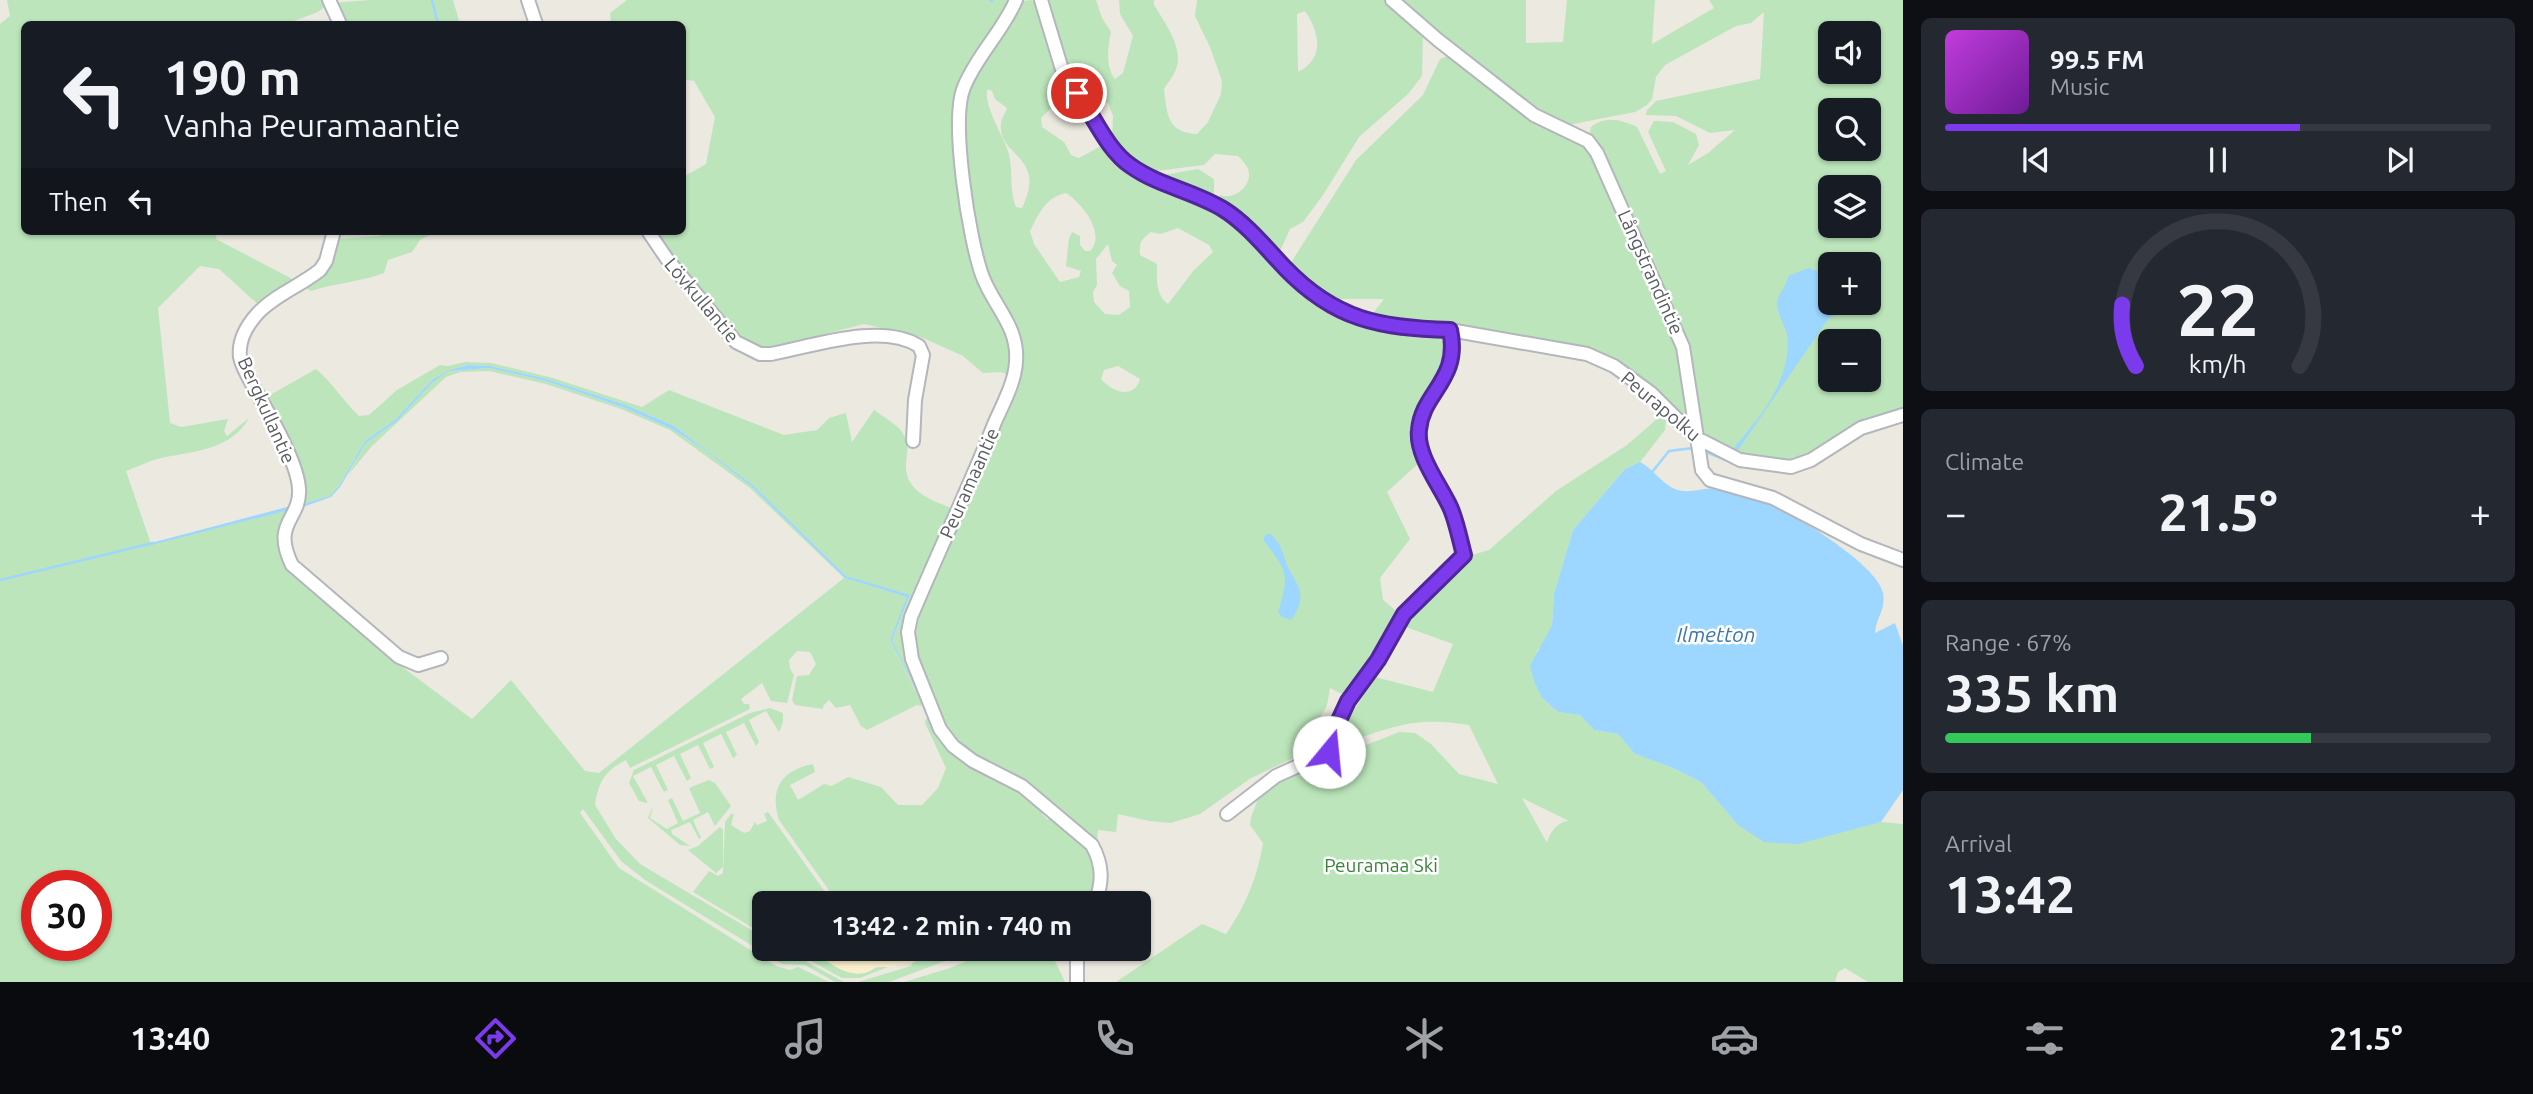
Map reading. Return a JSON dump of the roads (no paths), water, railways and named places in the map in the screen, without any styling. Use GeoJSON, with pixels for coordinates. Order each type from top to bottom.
{"type":"FeatureCollection","features":[{"type":"Feature","properties":{"kind":"street"},"geometry":{"type":"LineString","coordinates":[[330,0],[339,21]]}},
{"type":"Feature","properties":{"kind":"street"},"geometry":{"type":"LineString","coordinates":[[528,0],[535,21]]}},
{"type":"Feature","properties":{"kind":"street","name":"Peuramaantie"},"geometry":{"type":"LineString","coordinates":[[1016,0],[964,87],[959,110],[958,136],[975,253],[983,278],[1010,323],[1015,341],[1016,366],[983,452],[911,618],[909,645],[940,729],[953,747],[973,761],[1022,786],[1092,845],[1098,856],[1102,877],[1098,891]]}},
{"type":"Feature","properties":{"kind":"street","name":"Peurapolku"},"geometry":{"type":"LineString","coordinates":[[1041,0],[1064,76],[1114,150],[1129,165],[1150,178],[1223,209],[1242,223],[1299,282],[1332,307],[1393,327],[1450,330],[1587,354],[1614,366],[1651,393],[1695,437],[1740,460],[1791,467],[1811,460],[1861,428],[1903,415]]}},
{"type":"Feature","properties":{"kind":"street","name":"Långstrandintie"},"geometry":{"type":"LineString","coordinates":[[1392,0],[1438,40],[1534,114],[1588,141],[1597,153],[1683,346],[1695,437],[1702,470],[1710,480],[1773,498],[1861,544],[1903,560]]}},
{"type":"Feature","properties":{"kind":"street","name":"Bergkullantie"},"geometry":{"type":"LineString","coordinates":[[333,235],[326,261],[320,271],[266,307],[248,325],[241,340],[240,357],[283,442],[300,487],[296,504],[287,521],[285,551],[292,565],[399,657],[418,665],[442,658]]}},
{"type":"Feature","properties":{"kind":"street","name":"Lövkullantie"},"geometry":{"type":"LineString","coordinates":[[651,235],[727,333],[743,348],[760,354],[771,354],[847,338],[876,337],[903,339],[919,346],[923,355],[915,400],[913,441]]}},
{"type":"Feature","properties":{"kind":"street"},"geometry":{"type":"LineString","coordinates":[[1227,814],[1276,776],[1329,752],[1328,744],[1348,701],[1378,660],[1404,614],[1464,555],[1451,511],[1421,447],[1419,431],[1422,419],[1448,370],[1453,346],[1450,330]]}},
{"type":"Feature","properties":{"kind":"street"},"geometry":{"type":"LineString","coordinates":[[1077,961],[1077,982]]}},
{"type":"Feature","properties":{"kind":"water"},"geometry":{"type":"Polygon","coordinates":[[[1809,268],[1818,271],[1818,315],[1835,315],[1829,318],[1821,329],[1818,329],[1818,334],[1738,450],[1734,448],[1770,400],[1783,373],[1788,343],[1777,306],[1788,276],[1809,268]]]}},
{"type":"Feature","properties":{"kind":"water"},"geometry":{"type":"Polygon","coordinates":[[[468,365],[490,366],[547,379],[626,405],[674,426],[753,485],[846,576],[910,595],[892,640],[921,700],[890,640],[907,597],[845,578],[751,486],[702,448],[672,429],[625,408],[546,381],[489,368],[449,371],[433,382],[397,421],[366,443],[340,487],[331,497],[297,509],[299,505],[330,496],[339,486],[365,441],[396,419],[432,380],[449,370],[468,365]]]}},
{"type":"Feature","properties":{"kind":"water","name":"Ilmetton"},"geometry":{"type":"Polygon","coordinates":[[[1640,462],[1667,485],[1678,490],[1721,489],[1770,504],[1829,538],[1865,567],[1877,581],[1884,599],[1875,633],[1895,623],[1903,646],[1903,790],[1881,822],[1798,844],[1764,842],[1738,825],[1701,782],[1635,754],[1618,734],[1594,730],[1580,715],[1558,712],[1542,698],[1530,666],[1552,625],[1554,594],[1573,530],[1625,469],[1640,462]]]}},
{"type":"Feature","properties":{"kind":"water"},"geometry":{"type":"Polygon","coordinates":[[[291,506],[289,510],[151,545],[151,543],[291,506]]]}},
{"type":"Feature","properties":{"kind":"water"},"geometry":{"type":"Polygon","coordinates":[[[1269,533],[1279,544],[1300,592],[1299,605],[1291,620],[1282,617],[1278,612],[1285,581],[1278,559],[1264,541],[1264,537],[1269,533]]]}},
{"type":"Feature","properties":{"kind":"waterway"},"geometry":{"type":"LineString","coordinates":[[432,0],[437,21]]}},
{"type":"Feature","properties":{"kind":"waterway"},"geometry":{"type":"LineString","coordinates":[[1653,471],[1669,451],[1693,448]]}},
{"type":"Feature","properties":{"kind":"waterway"},"geometry":{"type":"LineString","coordinates":[[1706,452],[1731,462]]}},
{"type":"Feature","properties":{"kind":"waterway"},"geometry":{"type":"LineString","coordinates":[[0,580],[153,543]]}},
{"type":"Feature","properties":{"kind":"park label","name":"Peuramaa Ski"},"geometry":{"type":"Point","coordinates":[1381,865]}}]}
